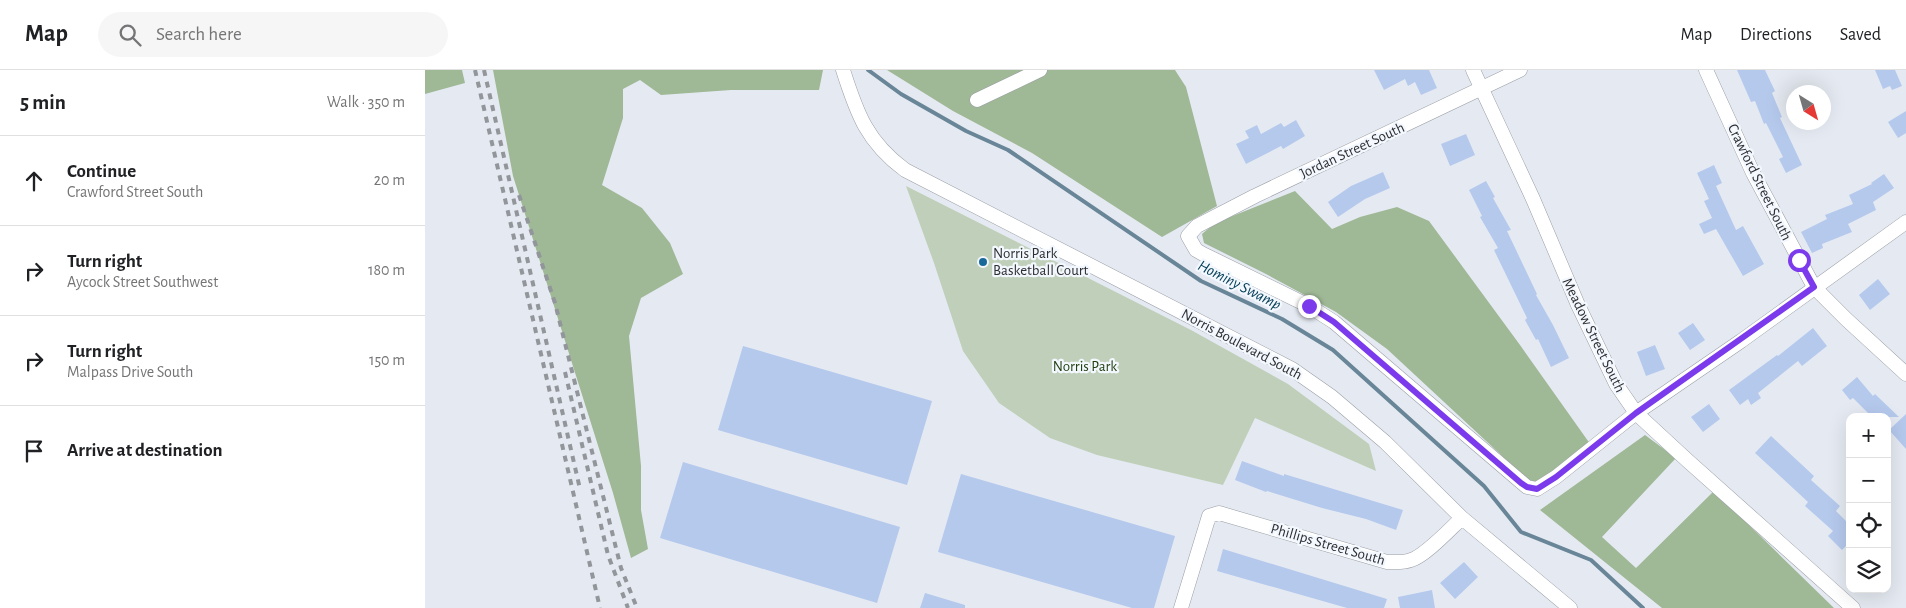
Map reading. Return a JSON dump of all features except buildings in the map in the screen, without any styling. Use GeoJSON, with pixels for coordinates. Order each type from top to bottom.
{"type":"FeatureCollection","features":[{"type":"Feature","properties":{"kind":"street","name":"Norris Boulevard South"},"geometry":{"type":"LineString","coordinates":[[843,70],[862,122],[875,141],[894,162],[905,170],[1292,369],[1332,397],[1385,442],[1463,518],[1570,608]]}},
{"type":"Feature","properties":{"kind":"street"},"geometry":{"type":"LineString","coordinates":[[977,100],[1040,70]]}},
{"type":"Feature","properties":{"kind":"street","name":"Meadow Street South"},"geometry":{"type":"LineString","coordinates":[[1473,70],[1533,199],[1577,305],[1616,384],[1636,413],[1687,461],[1853,608]]}},
{"type":"Feature","properties":{"kind":"street","name":"Jordan Street South"},"geometry":{"type":"LineString","coordinates":[[1519,70],[1255,196],[1197,226],[1187,236],[1197,250],[1203,254],[1309,306],[1334,322],[1527,487],[1537,489],[1556,477],[1636,413]]}},
{"type":"Feature","properties":{"kind":"street","name":"Crawford Street South"},"geometry":{"type":"LineString","coordinates":[[1706,70],[1753,173],[1814,287],[1906,374]]}},
{"type":"Feature","properties":{"kind":"street"},"geometry":{"type":"LineString","coordinates":[[1636,413],[1906,222]]}},
{"type":"Feature","properties":{"kind":"street","name":"Phillips Street South"},"geometry":{"type":"LineString","coordinates":[[1181,608],[1209,516],[1219,513],[1387,562],[1402,563],[1413,560],[1463,518]]}},
{"type":"Feature","properties":{"kind":"green space"},"geometry":{"type":"Polygon","coordinates":[[[425,70],[462,70],[465,83],[425,94],[425,70]]]}},
{"type":"Feature","properties":{"kind":"green space"},"geometry":{"type":"Polygon","coordinates":[[[493,70],[823,70],[819,90],[731,90],[661,95],[640,80],[623,89],[623,118],[602,185],[642,208],[670,243],[683,274],[641,298],[629,336],[641,466],[641,510],[648,549],[631,558],[613,493],[513,176],[493,70]]]}},
{"type":"Feature","properties":{"kind":"green space"},"geometry":{"type":"Polygon","coordinates":[[[887,70],[1175,70],[1186,87],[1217,206],[1162,237],[1032,153],[953,111],[887,70]]]}},
{"type":"Feature","properties":{"kind":"green space","name":"Norris Park"},"geometry":{"type":"Polygon","coordinates":[[[906,186],[1191,330],[1288,384],[1369,444],[1376,471],[1255,418],[1223,485],[1097,455],[1050,438],[999,403],[963,351],[906,186]]]}},
{"type":"Feature","properties":{"kind":"green space"},"geometry":{"type":"Polygon","coordinates":[[[1295,191],[1332,229],[1360,217],[1397,207],[1429,221],[1593,448],[1542,487],[1524,479],[1499,453],[1387,349],[1336,312],[1204,243],[1202,234],[1215,223],[1295,191]]]}},
{"type":"Feature","properties":{"kind":"green space"},"geometry":{"type":"Polygon","coordinates":[[[1645,435],[1676,458],[1602,537],[1636,568],[1714,491],[1834,608],[1662,608],[1540,510],[1645,435]]]}},
{"type":"Feature","properties":{"kind":"waterway","name":"Hominy Swamp"},"geometry":{"type":"LineString","coordinates":[[868,70],[901,94],[966,131],[1008,150],[1201,281],[1282,319],[1333,350],[1484,486],[1521,532],[1591,560],[1643,608]]}},
{"type":"Feature","properties":{"kind":"railway"},"geometry":{"type":"LineString","coordinates":[[475,70],[600,608]]}},
{"type":"Feature","properties":{"kind":"railway"},"geometry":{"type":"LineString","coordinates":[[484,70],[580,489]]}},
{"type":"Feature","properties":{"kind":"railway"},"geometry":{"type":"LineString","coordinates":[[519,195],[555,303],[621,568],[637,608]]}},
{"type":"Feature","properties":{"kind":"railway"},"geometry":{"type":"LineString","coordinates":[[565,372],[608,555],[628,608]]}},
{"type":"Feature","properties":{"kind":"place","name":"Norris Park Basketball Court"},"geometry":{"type":"Point","coordinates":[983,262]}},
{"type":"Feature","properties":{"kind":"route"},"geometry":{"type":"LineString","coordinates":[[1309,306],[1334,322],[1521,483],[1527,487],[1537,489],[1556,477],[1636,413],[1814,287],[1799,260]]}}]}
